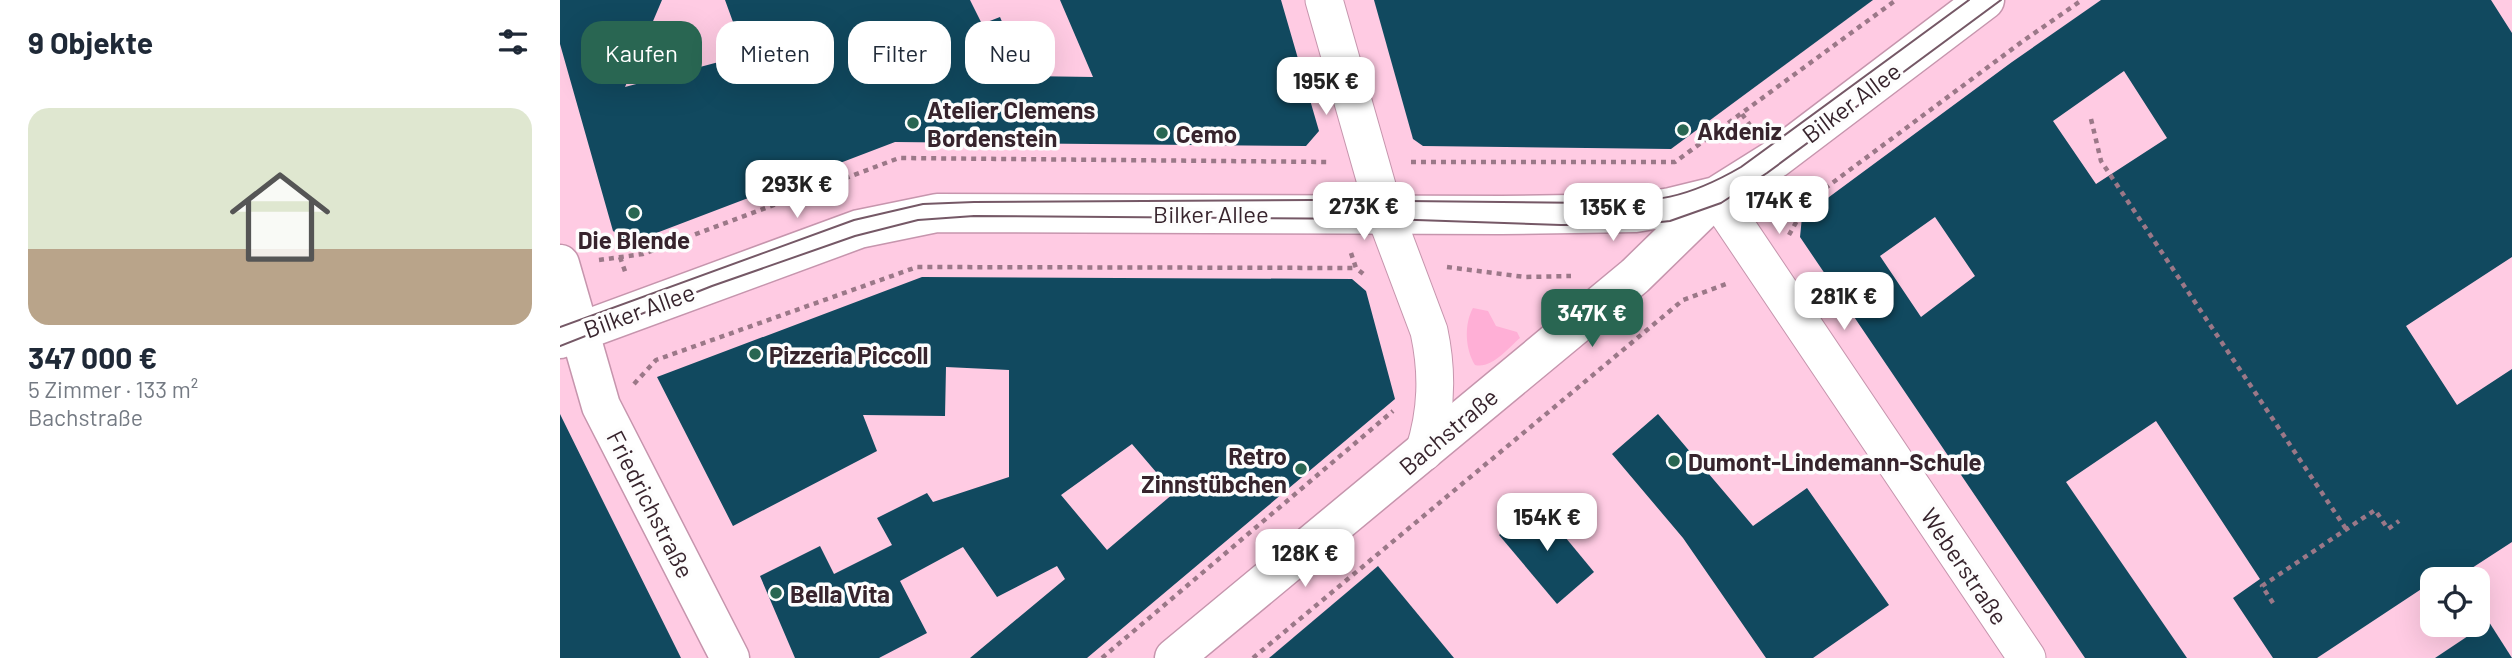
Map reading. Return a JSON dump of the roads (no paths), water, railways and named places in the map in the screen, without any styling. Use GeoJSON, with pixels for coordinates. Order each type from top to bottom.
{"type":"FeatureCollection","features":[{"type":"Feature","properties":{"kind":"street"},"geometry":{"type":"LineString","coordinates":[[1324,0],[1385,214],[1429,331],[1436,394],[1424,452]]}},
{"type":"Feature","properties":{"kind":"street","name":"Bilker Allee"},"geometry":{"type":"LineString","coordinates":[[574,339],[859,229],[937,213],[1635,213],[1716,196],[1794,145],[1985,0]]}},
{"type":"Feature","properties":{"kind":"street","name":"Bachstraße"},"geometry":{"type":"LineString","coordinates":[[1174,658],[1635,276],[1716,196]]}},
{"type":"Feature","properties":{"kind":"street","name":"Weberstraße"},"geometry":{"type":"LineString","coordinates":[[1716,196],[2027,658]]}},
{"type":"Feature","properties":{"kind":"street","name":"Friedrichstraße"},"geometry":{"type":"LineString","coordinates":[[560,264],[574,339],[601,406],[730,658]]}},
{"type":"Feature","properties":{"kind":"tram line"},"geometry":{"type":"LineString","coordinates":[[560,327],[854,220],[923,204],[1311,200],[1593,203],[1670,197],[1704,186],[1741,167],[1969,0]]}},
{"type":"Feature","properties":{"kind":"tram line"},"geometry":{"type":"LineString","coordinates":[[560,346],[712,286],[855,236],[918,220],[974,216],[1387,219],[1561,225],[1633,225],[1670,221],[1721,203],[1767,173],[2001,0]]}},
{"type":"Feature","properties":{"kind":"place","name":"Atelier Clemens Bordenstein"},"geometry":{"type":"Point","coordinates":[913,123]}},
{"type":"Feature","properties":{"kind":"place","name":"Akdeniz"},"geometry":{"type":"Point","coordinates":[1683,130]}},
{"type":"Feature","properties":{"kind":"place","name":"Cemo"},"geometry":{"type":"Point","coordinates":[1162,133]}},
{"type":"Feature","properties":{"kind":"place","name":"Die Blende"},"geometry":{"type":"Point","coordinates":[634,213]}},
{"type":"Feature","properties":{"kind":"place","name":"Pizzeria Piccoll"},"geometry":{"type":"Point","coordinates":[755,354]}},
{"type":"Feature","properties":{"kind":"place","name":"Dumont-Lindemann-Schule"},"geometry":{"type":"Point","coordinates":[1674,461]}},
{"type":"Feature","properties":{"kind":"place","name":"Retro Zinnstübchen"},"geometry":{"type":"Point","coordinates":[1301,469]}},
{"type":"Feature","properties":{"kind":"place","name":"Bella Vita"},"geometry":{"type":"Point","coordinates":[776,593]}}]}
